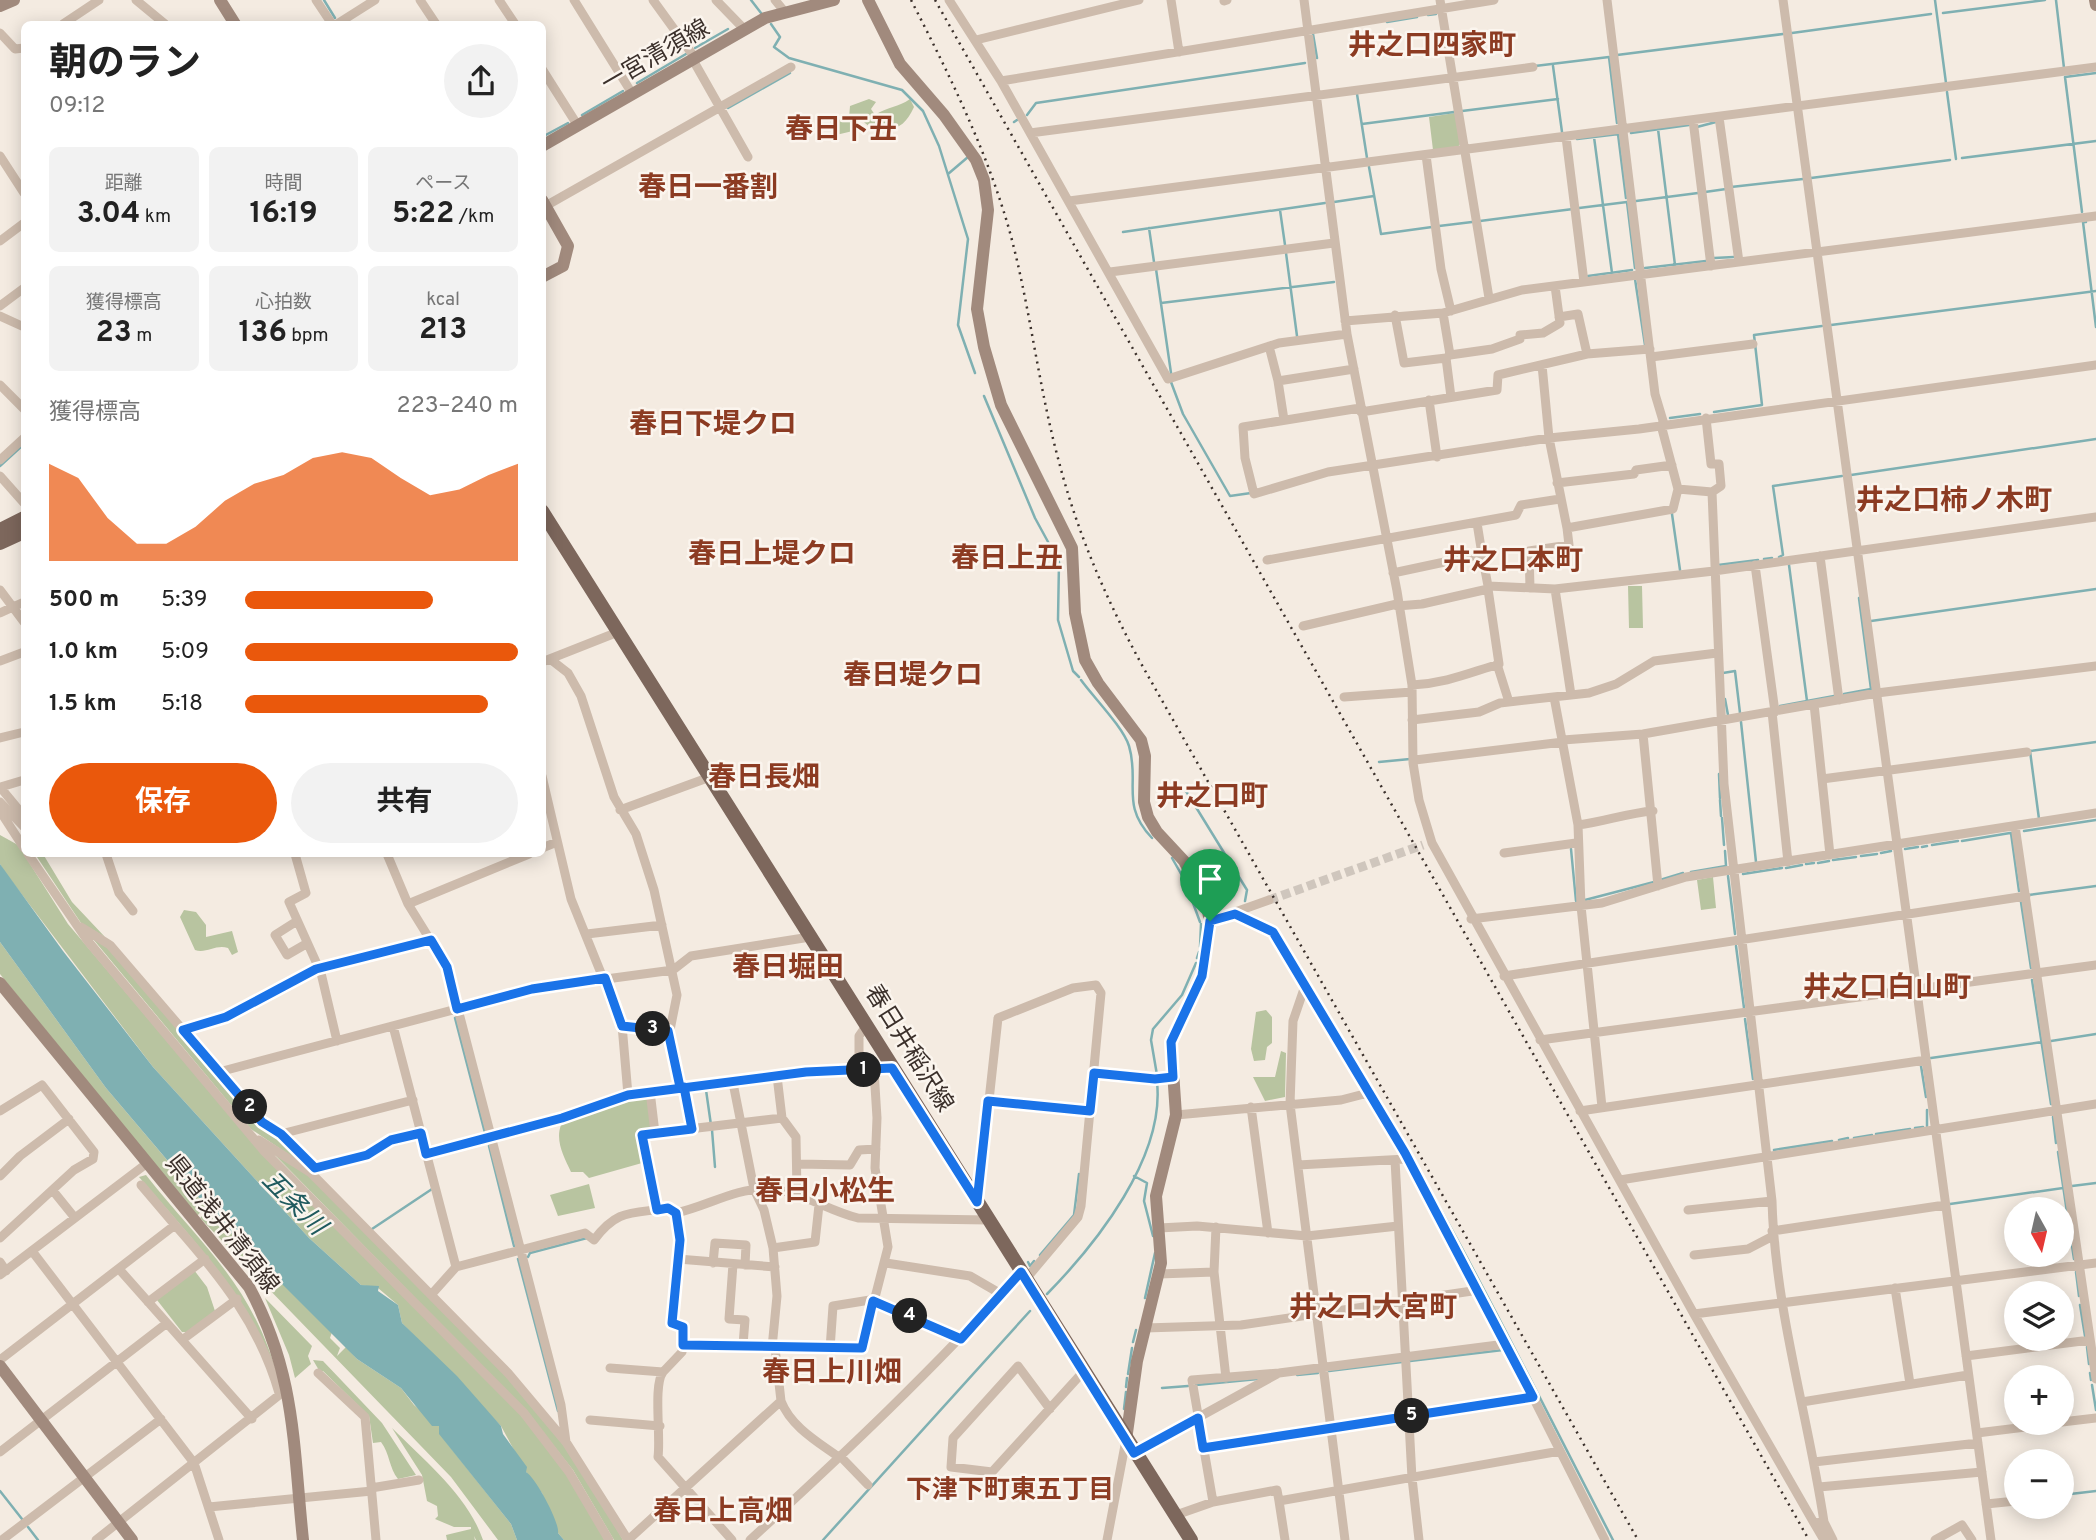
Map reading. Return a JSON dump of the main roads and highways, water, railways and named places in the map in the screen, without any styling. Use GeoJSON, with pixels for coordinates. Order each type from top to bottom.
{"type":"FeatureCollection","features":[{"type":"Feature","properties":{"kind":"main road"},"geometry":{"type":"LineString","coordinates":[[0,6],[14,0]]}},
{"type":"Feature","properties":{"kind":"main road"},"geometry":{"type":"LineString","coordinates":[[220,0],[233,21]]}},
{"type":"Feature","properties":{"kind":"main road","name":"一宮清須線"},"geometry":{"type":"LineString","coordinates":[[546,144],[745,30],[784,11],[834,0]]}},
{"type":"Feature","properties":{"kind":"main road"},"geometry":{"type":"LineString","coordinates":[[868,0],[900,64],[944,115],[976,160],[984,180],[988,210],[977,309],[978,325],[998,392],[1008,421],[1072,548],[1075,613],[1085,660],[1098,683],[1141,740],[1145,755],[1144,802],[1148,817],[1157,832],[1184,860],[1206,902],[1210,921],[1202,976],[1171,1042],[1176,1115],[1158,1179],[1156,1196],[1162,1250],[1159,1274],[1137,1361],[1130,1447]]}},
{"type":"Feature","properties":{"kind":"main road"},"geometry":{"type":"LineString","coordinates":[[2095,0],[2096,5]]}},
{"type":"Feature","properties":{"kind":"main road"},"geometry":{"type":"LineString","coordinates":[[546,208],[568,246],[568,256],[563,265],[546,274]]}},
{"type":"Feature","properties":{"kind":"main road","name":"春日井稲沢線"},"geometry":{"type":"LineString","coordinates":[[546,517],[1191,1540]]}},
{"type":"Feature","properties":{"kind":"main road"},"geometry":{"type":"LineString","coordinates":[[0,530],[21,520]]}},
{"type":"Feature","properties":{"kind":"main road"},"geometry":{"type":"LineString","coordinates":[[0,543],[21,533]]}},
{"type":"Feature","properties":{"kind":"main road","name":"県道浅井清須線"},"geometry":{"type":"LineString","coordinates":[[0,983],[248,1287],[275,1340],[303,1540]]}},
{"type":"Feature","properties":{"kind":"main road"},"geometry":{"type":"LineString","coordinates":[[0,1366],[132,1540]]}},
{"type":"Feature","properties":{"kind":"water"},"geometry":{"type":"Polygon","coordinates":[[[0,864],[153,1067],[309,1238],[361,1285],[379,1286],[378,1291],[398,1305],[402,1323],[457,1376],[501,1426],[503,1434],[527,1467],[526,1472],[546,1501],[558,1533],[564,1540],[517,1540],[511,1524],[439,1434],[439,1426],[432,1426],[401,1388],[357,1359],[218,1220],[106,1088],[0,942],[0,864]]]}},
{"type":"Feature","properties":{"kind":"waterway"},"geometry":{"type":"LineString","coordinates":[[324,0],[335,18]]}},
{"type":"Feature","properties":{"kind":"waterway"},"geometry":{"type":"LineString","coordinates":[[751,0],[761,13]]}},
{"type":"Feature","properties":{"kind":"waterway"},"geometry":{"type":"LineString","coordinates":[[1935,0],[1946,83]]}},
{"type":"Feature","properties":{"kind":"waterway"},"geometry":{"type":"LineString","coordinates":[[1943,13],[2045,0]]}},
{"type":"Feature","properties":{"kind":"waterway"},"geometry":{"type":"LineString","coordinates":[[2056,0],[2064,68]]}},
{"type":"Feature","properties":{"kind":"waterway"},"geometry":{"type":"LineString","coordinates":[[1428,15],[1436,14]]}},
{"type":"Feature","properties":{"kind":"waterway"},"geometry":{"type":"LineString","coordinates":[[1792,33],[1931,14]]}},
{"type":"Feature","properties":{"kind":"waterway"},"geometry":{"type":"LineString","coordinates":[[1387,22],[1417,17]]}},
{"type":"Feature","properties":{"kind":"waterway"},"geometry":{"type":"LineString","coordinates":[[771,24],[780,37],[774,47],[789,58],[902,90],[923,111],[939,146],[968,239],[958,325],[975,373]]}},
{"type":"Feature","properties":{"kind":"waterway"},"geometry":{"type":"LineString","coordinates":[[695,48],[728,29]]}},
{"type":"Feature","properties":{"kind":"waterway"},"geometry":{"type":"LineString","coordinates":[[1313,34],[1317,58]]}},
{"type":"Feature","properties":{"kind":"waterway"},"geometry":{"type":"LineString","coordinates":[[1617,55],[1783,34]]}},
{"type":"Feature","properties":{"kind":"waterway"},"geometry":{"type":"LineString","coordinates":[[637,83],[686,54]]}},
{"type":"Feature","properties":{"kind":"waterway"},"geometry":{"type":"LineString","coordinates":[[1609,57],[1617,123]]}},
{"type":"Feature","properties":{"kind":"waterway"},"geometry":{"type":"LineString","coordinates":[[1535,66],[1609,57]]}},
{"type":"Feature","properties":{"kind":"waterway"},"geometry":{"type":"LineString","coordinates":[[1027,115],[1036,103],[1305,63]]}},
{"type":"Feature","properties":{"kind":"waterway"},"geometry":{"type":"LineString","coordinates":[[1553,66],[1562,132]]}},
{"type":"Feature","properties":{"kind":"waterway"},"geometry":{"type":"LineString","coordinates":[[728,108],[790,73]]}},
{"type":"Feature","properties":{"kind":"waterway"},"geometry":{"type":"LineString","coordinates":[[2065,77],[2096,73]]}},
{"type":"Feature","properties":{"kind":"waterway"},"geometry":{"type":"LineString","coordinates":[[2065,77],[2082,212]]}},
{"type":"Feature","properties":{"kind":"waterway"},"geometry":{"type":"LineString","coordinates":[[582,115],[623,91]]}},
{"type":"Feature","properties":{"kind":"waterway"},"geometry":{"type":"LineString","coordinates":[[1947,92],[1956,159]]}},
{"type":"Feature","properties":{"kind":"waterway"},"geometry":{"type":"LineString","coordinates":[[1357,94],[1367,158]]}},
{"type":"Feature","properties":{"kind":"waterway"},"geometry":{"type":"LineString","coordinates":[[1462,111],[1558,99]]}},
{"type":"Feature","properties":{"kind":"waterway"},"geometry":{"type":"LineString","coordinates":[[1362,124],[1454,112]]}},
{"type":"Feature","properties":{"kind":"waterway"},"geometry":{"type":"LineString","coordinates":[[1697,127],[1716,122]]}},
{"type":"Feature","properties":{"kind":"waterway"},"geometry":{"type":"LineString","coordinates":[[546,135],[568,123]]}},
{"type":"Feature","properties":{"kind":"waterway"},"geometry":{"type":"LineString","coordinates":[[1631,133],[1689,125]]}},
{"type":"Feature","properties":{"kind":"waterway"},"geometry":{"type":"LineString","coordinates":[[1658,129],[1675,265]]}},
{"type":"Feature","properties":{"kind":"waterway"},"geometry":{"type":"LineString","coordinates":[[1618,134],[1626,198]]}},
{"type":"Feature","properties":{"kind":"waterway"},"geometry":{"type":"LineString","coordinates":[[1577,139],[1619,134]]}},
{"type":"Feature","properties":{"kind":"waterway"},"geometry":{"type":"LineString","coordinates":[[1594,137],[1612,273]]}},
{"type":"Feature","properties":{"kind":"waterway"},"geometry":{"type":"LineString","coordinates":[[1962,158],[2096,141]]}},
{"type":"Feature","properties":{"kind":"waterway"},"geometry":{"type":"LineString","coordinates":[[948,174],[968,157]]}},
{"type":"Feature","properties":{"kind":"waterway"},"geometry":{"type":"LineString","coordinates":[[1811,178],[1950,160]]}},
{"type":"Feature","properties":{"kind":"waterway"},"geometry":{"type":"LineString","coordinates":[[1369,167],[1381,234],[1432,227]]}},
{"type":"Feature","properties":{"kind":"waterway"},"geometry":{"type":"LineString","coordinates":[[1731,187],[1803,179]]}},
{"type":"Feature","properties":{"kind":"waterway"},"geometry":{"type":"LineString","coordinates":[[1705,192],[1726,189]]}},
{"type":"Feature","properties":{"kind":"waterway"},"geometry":{"type":"LineString","coordinates":[[1636,201],[1698,193]]}},
{"type":"Feature","properties":{"kind":"waterway"},"geometry":{"type":"LineString","coordinates":[[1334,202],[1374,196]]}},
{"type":"Feature","properties":{"kind":"waterway"},"geometry":{"type":"LineString","coordinates":[[1627,202],[1635,268]]}},
{"type":"Feature","properties":{"kind":"waterway"},"geometry":{"type":"LineString","coordinates":[[1579,208],[1627,202]]}},
{"type":"Feature","properties":{"kind":"waterway"},"geometry":{"type":"LineString","coordinates":[[1123,232],[1325,203]]}},
{"type":"Feature","properties":{"kind":"waterway"},"geometry":{"type":"LineString","coordinates":[[1480,221],[1573,209]]}},
{"type":"Feature","properties":{"kind":"waterway"},"geometry":{"type":"LineString","coordinates":[[1280,210],[1285,245]]}},
{"type":"Feature","properties":{"kind":"waterway"},"geometry":{"type":"LineString","coordinates":[[1439,226],[1472,222]]}},
{"type":"Feature","properties":{"kind":"waterway"},"geometry":{"type":"LineString","coordinates":[[2086,222],[2083,222],[2096,327]]}},
{"type":"Feature","properties":{"kind":"waterway"},"geometry":{"type":"LineString","coordinates":[[1149,228],[1154,262]]}},
{"type":"Feature","properties":{"kind":"waterway"},"geometry":{"type":"LineString","coordinates":[[1286,253],[1297,336]]}},
{"type":"Feature","properties":{"kind":"waterway"},"geometry":{"type":"LineString","coordinates":[[1714,258],[1734,257]]}},
{"type":"Feature","properties":{"kind":"waterway"},"geometry":{"type":"LineString","coordinates":[[1645,268],[1706,261]]}},
{"type":"Feature","properties":{"kind":"waterway"},"geometry":{"type":"LineString","coordinates":[[1156,269],[1171,373]]}},
{"type":"Feature","properties":{"kind":"waterway"},"geometry":{"type":"LineString","coordinates":[[1588,276],[1632,270]]}},
{"type":"Feature","properties":{"kind":"waterway"},"geometry":{"type":"LineString","coordinates":[[1635,279],[1645,345]]}},
{"type":"Feature","properties":{"kind":"waterway"},"geometry":{"type":"LineString","coordinates":[[1161,303],[1334,282]]}},
{"type":"Feature","properties":{"kind":"waterway"},"geometry":{"type":"LineString","coordinates":[[1831,325],[2096,291]]}},
{"type":"Feature","properties":{"kind":"waterway"},"geometry":{"type":"LineString","coordinates":[[1714,412],[1762,405],[1754,335],[1822,326]]}},
{"type":"Feature","properties":{"kind":"waterway"},"geometry":{"type":"LineString","coordinates":[[1171,382],[1183,414],[1230,496],[1251,493]]}},
{"type":"Feature","properties":{"kind":"waterway"},"geometry":{"type":"LineString","coordinates":[[984,396],[1035,518],[1059,562],[1058,620],[1073,671],[1079,677]]}},
{"type":"Feature","properties":{"kind":"waterway"},"geometry":{"type":"LineString","coordinates":[[1670,418],[1700,414]]}},
{"type":"Feature","properties":{"kind":"waterway"},"geometry":{"type":"LineString","coordinates":[[1851,475],[2096,439]]}},
{"type":"Feature","properties":{"kind":"waterway"},"geometry":{"type":"LineString","coordinates":[[0,466],[21,447]]}},
{"type":"Feature","properties":{"kind":"waterway"},"geometry":{"type":"LineString","coordinates":[[1779,557],[1783,555],[1773,486],[1842,476]]}},
{"type":"Feature","properties":{"kind":"waterway"},"geometry":{"type":"LineString","coordinates":[[1672,514],[1680,570]]}},
{"type":"Feature","properties":{"kind":"waterway"},"geometry":{"type":"LineString","coordinates":[[1764,559],[1772,558]]}},
{"type":"Feature","properties":{"kind":"waterway"},"geometry":{"type":"LineString","coordinates":[[1718,565],[1758,560]]}},
{"type":"Feature","properties":{"kind":"waterway"},"geometry":{"type":"LineString","coordinates":[[1789,565],[1807,701]]}},
{"type":"Feature","properties":{"kind":"waterway"},"geometry":{"type":"LineString","coordinates":[[1871,621],[2096,589]]}},
{"type":"Feature","properties":{"kind":"waterway"},"geometry":{"type":"LineString","coordinates":[[1844,694],[1871,689],[1859,598]]}},
{"type":"Feature","properties":{"kind":"waterway"},"geometry":{"type":"LineString","coordinates":[[1723,673],[1735,671],[1740,713]]}},
{"type":"Feature","properties":{"kind":"waterway"},"geometry":{"type":"LineString","coordinates":[[1081,680],[1126,738],[1132,759],[1136,815],[1152,838]]}},
{"type":"Feature","properties":{"kind":"waterway"},"geometry":{"type":"LineString","coordinates":[[1780,706],[1834,696]]}},
{"type":"Feature","properties":{"kind":"waterway"},"geometry":{"type":"LineString","coordinates":[[1725,699],[1728,715]]}},
{"type":"Feature","properties":{"kind":"waterway"},"geometry":{"type":"LineString","coordinates":[[1741,722],[1756,862]]}},
{"type":"Feature","properties":{"kind":"waterway"},"geometry":{"type":"LineString","coordinates":[[2039,819],[2030,751],[2096,742]]}},
{"type":"Feature","properties":{"kind":"waterway"},"geometry":{"type":"LineString","coordinates":[[1379,762],[1410,759]]}},
{"type":"Feature","properties":{"kind":"waterway"},"geometry":{"type":"LineString","coordinates":[[1719,774],[1720,798]]}},
{"type":"Feature","properties":{"kind":"waterway"},"geometry":{"type":"LineString","coordinates":[[1186,791],[1247,890],[1245,901]]}},
{"type":"Feature","properties":{"kind":"waterway"},"geometry":{"type":"LineString","coordinates":[[1720,800],[1721,816]]}},
{"type":"Feature","properties":{"kind":"waterway"},"geometry":{"type":"LineString","coordinates":[[1722,818],[1724,845]]}},
{"type":"Feature","properties":{"kind":"waterway"},"geometry":{"type":"LineString","coordinates":[[2024,831],[2096,820]]}},
{"type":"Feature","properties":{"kind":"waterway"},"geometry":{"type":"LineString","coordinates":[[1962,841],[2010,833]]}},
{"type":"Feature","properties":{"kind":"waterway"},"geometry":{"type":"LineString","coordinates":[[2011,833],[2019,891]]}},
{"type":"Feature","properties":{"kind":"waterway"},"geometry":{"type":"LineString","coordinates":[[1932,845],[1958,841]]}},
{"type":"Feature","properties":{"kind":"waterway"},"geometry":{"type":"LineString","coordinates":[[1922,847],[1927,846]]}},
{"type":"Feature","properties":{"kind":"waterway"},"geometry":{"type":"LineString","coordinates":[[1905,849],[1918,847]]}},
{"type":"Feature","properties":{"kind":"waterway"},"geometry":{"type":"LineString","coordinates":[[1571,849],[1576,901]]}},
{"type":"Feature","properties":{"kind":"waterway"},"geometry":{"type":"LineString","coordinates":[[1691,872],[1726,866],[1725,851]]}},
{"type":"Feature","properties":{"kind":"waterway"},"geometry":{"type":"LineString","coordinates":[[1881,853],[1891,851]]}},
{"type":"Feature","properties":{"kind":"waterway"},"geometry":{"type":"LineString","coordinates":[[1861,856],[1877,854]]}},
{"type":"Feature","properties":{"kind":"waterway"},"geometry":{"type":"LineString","coordinates":[[1833,860],[1856,857]]}},
{"type":"Feature","properties":{"kind":"waterway"},"geometry":{"type":"LineString","coordinates":[[1172,858],[1184,879]]}},
{"type":"Feature","properties":{"kind":"waterway"},"geometry":{"type":"LineString","coordinates":[[1818,863],[1829,861]]}},
{"type":"Feature","properties":{"kind":"waterway"},"geometry":{"type":"LineString","coordinates":[[1806,864],[1814,863]]}},
{"type":"Feature","properties":{"kind":"waterway"},"geometry":{"type":"LineString","coordinates":[[1786,868],[1802,865]]}},
{"type":"Feature","properties":{"kind":"waterway"},"geometry":{"type":"LineString","coordinates":[[1743,874],[1782,868]]}},
{"type":"Feature","properties":{"kind":"waterway"},"geometry":{"type":"LineString","coordinates":[[1660,880],[1683,873]]}},
{"type":"Feature","properties":{"kind":"waterway"},"geometry":{"type":"LineString","coordinates":[[1728,876],[1735,934]]}},
{"type":"Feature","properties":{"kind":"waterway"},"geometry":{"type":"LineString","coordinates":[[1585,900],[1654,882]]}},
{"type":"Feature","properties":{"kind":"waterway"},"geometry":{"type":"LineString","coordinates":[[1186,884],[1200,922]]}},
{"type":"Feature","properties":{"kind":"waterway"},"geometry":{"type":"LineString","coordinates":[[2029,895],[2096,886]]}},
{"type":"Feature","properties":{"kind":"waterway"},"geometry":{"type":"LineString","coordinates":[[2021,902],[2031,968]]}},
{"type":"Feature","properties":{"kind":"waterway"},"geometry":{"type":"LineString","coordinates":[[1254,917],[1265,923]]}},
{"type":"Feature","properties":{"kind":"waterway"},"geometry":{"type":"LineString","coordinates":[[1200,947],[1201,924]]}},
{"type":"Feature","properties":{"kind":"waterway"},"geometry":{"type":"LineString","coordinates":[[1736,946],[1744,1008]]}},
{"type":"Feature","properties":{"kind":"waterway"},"geometry":{"type":"LineString","coordinates":[[432,951],[443,969],[451,1003]]}},
{"type":"Feature","properties":{"kind":"waterway"},"geometry":{"type":"LineString","coordinates":[[1197,958],[1199,952]]}},
{"type":"Feature","properties":{"kind":"waterway"},"geometry":{"type":"LineString","coordinates":[[1157,1075],[1151,1040],[1153,1029],[1182,995],[1196,963]]}},
{"type":"Feature","properties":{"kind":"waterway"},"geometry":{"type":"LineString","coordinates":[[2032,980],[2051,1104]]}},
{"type":"Feature","properties":{"kind":"waterway"},"geometry":{"type":"LineString","coordinates":[[455,1018],[485,1133]]}},
{"type":"Feature","properties":{"kind":"waterway"},"geometry":{"type":"LineString","coordinates":[[1745,1019],[1753,1079]]}},
{"type":"Feature","properties":{"kind":"waterway"},"geometry":{"type":"LineString","coordinates":[[2051,1041],[2096,1034]]}},
{"type":"Feature","properties":{"kind":"waterway"},"geometry":{"type":"LineString","coordinates":[[1931,1058],[2042,1042]]}},
{"type":"Feature","properties":{"kind":"waterway"},"geometry":{"type":"LineString","coordinates":[[1921,1066],[1926,1097]]}},
{"type":"Feature","properties":{"kind":"waterway"},"geometry":{"type":"LineString","coordinates":[[1360,1072],[1460,1245],[1613,1540]]}},
{"type":"Feature","properties":{"kind":"waterway"},"geometry":{"type":"LineString","coordinates":[[1047,1294],[1106,1224],[1139,1169],[1157,1111],[1157,1082]]}},
{"type":"Feature","properties":{"kind":"waterway"},"geometry":{"type":"LineString","coordinates":[[706,1090],[711,1125]]}},
{"type":"Feature","properties":{"kind":"waterway"},"geometry":{"type":"LineString","coordinates":[[1927,1110],[1927,1126]]}},
{"type":"Feature","properties":{"kind":"waterway"},"geometry":{"type":"LineString","coordinates":[[2053,1117],[2056,1143]]}},
{"type":"Feature","properties":{"kind":"waterway"},"geometry":{"type":"LineString","coordinates":[[1915,1128],[1923,1127]]}},
{"type":"Feature","properties":{"kind":"waterway"},"geometry":{"type":"LineString","coordinates":[[1876,1134],[1910,1129]]}},
{"type":"Feature","properties":{"kind":"waterway"},"geometry":{"type":"LineString","coordinates":[[712,1130],[715,1167]]}},
{"type":"Feature","properties":{"kind":"waterway"},"geometry":{"type":"LineString","coordinates":[[1854,1138],[1872,1135]]}},
{"type":"Feature","properties":{"kind":"waterway"},"geometry":{"type":"LineString","coordinates":[[1839,1140],[1848,1138]]}},
{"type":"Feature","properties":{"kind":"waterway"},"geometry":{"type":"LineString","coordinates":[[1774,1150],[1832,1141]]}},
{"type":"Feature","properties":{"kind":"waterway"},"geometry":{"type":"LineString","coordinates":[[489,1146],[514,1246]]}},
{"type":"Feature","properties":{"kind":"waterway"},"geometry":{"type":"LineString","coordinates":[[2058,1152],[2065,1197]]}},
{"type":"Feature","properties":{"kind":"waterway"},"geometry":{"type":"LineString","coordinates":[[1040,1255],[1074,1215],[1079,1174]]}},
{"type":"Feature","properties":{"kind":"waterway"},"geometry":{"type":"LineString","coordinates":[[1134,1176],[1147,1183],[1144,1201],[1153,1236]]}},
{"type":"Feature","properties":{"kind":"waterway"},"geometry":{"type":"LineString","coordinates":[[2072,1186],[2096,1183]]}},
{"type":"Feature","properties":{"kind":"waterway"},"geometry":{"type":"LineString","coordinates":[[1950,1204],[2063,1188]]}},
{"type":"Feature","properties":{"kind":"waterway"},"geometry":{"type":"LineString","coordinates":[[372,1229],[432,1189]]}},
{"type":"Feature","properties":{"kind":"waterway"},"geometry":{"type":"LineString","coordinates":[[528,1257],[530,1253],[587,1238]]}},
{"type":"Feature","properties":{"kind":"waterway"},"geometry":{"type":"LineString","coordinates":[[1145,1298],[1155,1253]]}},
{"type":"Feature","properties":{"kind":"waterway"},"geometry":{"type":"LineString","coordinates":[[518,1259],[558,1411]]}},
{"type":"Feature","properties":{"kind":"waterway"},"geometry":{"type":"LineString","coordinates":[[1028,1262],[1030,1266],[1034,1261]]}},
{"type":"Feature","properties":{"kind":"waterway"},"geometry":{"type":"LineString","coordinates":[[2076,1272],[2079,1296]]}},
{"type":"Feature","properties":{"kind":"waterway"},"geometry":{"type":"LineString","coordinates":[[2080,1305],[2085,1336]]}},
{"type":"Feature","properties":{"kind":"waterway"},"geometry":{"type":"LineString","coordinates":[[823,1540],[1030,1311]]}},
{"type":"Feature","properties":{"kind":"waterway"},"geometry":{"type":"LineString","coordinates":[[1133,1342],[1136,1330]]}},
{"type":"Feature","properties":{"kind":"waterway"},"geometry":{"type":"LineString","coordinates":[[2087,1347],[2089,1364]]}},
{"type":"Feature","properties":{"kind":"waterway"},"geometry":{"type":"LineString","coordinates":[[1128,1374],[1132,1348]]}},
{"type":"Feature","properties":{"kind":"waterway"},"geometry":{"type":"LineString","coordinates":[[1410,1361],[1503,1350]]}},
{"type":"Feature","properties":{"kind":"waterway"},"geometry":{"type":"LineString","coordinates":[[1329,1371],[1402,1362]]}},
{"type":"Feature","properties":{"kind":"waterway"},"geometry":{"type":"LineString","coordinates":[[1297,1375],[1318,1373]]}},
{"type":"Feature","properties":{"kind":"waterway"},"geometry":{"type":"LineString","coordinates":[[2090,1373],[2091,1380]]}},
{"type":"Feature","properties":{"kind":"waterway"},"geometry":{"type":"LineString","coordinates":[[1126,1387],[1127,1378]]}},
{"type":"Feature","properties":{"kind":"waterway"},"geometry":{"type":"LineString","coordinates":[[1196,1385],[1258,1379]]}},
{"type":"Feature","properties":{"kind":"waterway"},"geometry":{"type":"LineString","coordinates":[[2092,1385],[2096,1410]]}},
{"type":"Feature","properties":{"kind":"waterway"},"geometry":{"type":"LineString","coordinates":[[1162,1388],[1188,1386]]}},
{"type":"Feature","properties":{"kind":"waterway"},"geometry":{"type":"LineString","coordinates":[[1124,1409],[1126,1392]]}},
{"type":"Feature","properties":{"kind":"waterway"},"geometry":{"type":"LineString","coordinates":[[0,1491],[22,1519]]}},
{"type":"Feature","properties":{"kind":"waterway"},"geometry":{"type":"LineString","coordinates":[[2074,1494],[2096,1491]]}},
{"type":"Feature","properties":{"kind":"waterway"},"geometry":{"type":"LineString","coordinates":[[28,1527],[38,1540]]}},
{"type":"Feature","properties":{"kind":"tunnel"},"geometry":{"type":"LineString","coordinates":[[1269,900],[1423,845]]}},
{"type":"Feature","properties":{"kind":"railway"},"geometry":{"type":"LineString","coordinates":[[911,0],[966,112],[1000,199],[1016,258],[1045,404],[1067,489],[1084,542],[1117,617],[1638,1540]]}},
{"type":"Feature","properties":{"kind":"railway"},"geometry":{"type":"LineString","coordinates":[[935,0],[1809,1540]]}},
{"type":"Feature","properties":{"kind":"district","name":"井之口四家町"},"geometry":{"type":"Point","coordinates":[1432,47]}},
{"type":"Feature","properties":{"kind":"district","name":"春日下丑"},"geometry":{"type":"Point","coordinates":[841,131]}},
{"type":"Feature","properties":{"kind":"district","name":"春日一番割"},"geometry":{"type":"Point","coordinates":[708,189]}},
{"type":"Feature","properties":{"kind":"district","name":"春日下堤クロ"},"geometry":{"type":"Point","coordinates":[713,426]}},
{"type":"Feature","properties":{"kind":"district","name":"井之口柿ノ木町"},"geometry":{"type":"Point","coordinates":[1954,502]}},
{"type":"Feature","properties":{"kind":"district","name":"春日上堤クロ"},"geometry":{"type":"Point","coordinates":[772,556]}},
{"type":"Feature","properties":{"kind":"district","name":"春日上丑"},"geometry":{"type":"Point","coordinates":[1007,560]}},
{"type":"Feature","properties":{"kind":"district","name":"井之口本町"},"geometry":{"type":"Point","coordinates":[1513,562]}},
{"type":"Feature","properties":{"kind":"district","name":"春日堤クロ"},"geometry":{"type":"Point","coordinates":[913,677]}},
{"type":"Feature","properties":{"kind":"district","name":"春日長畑"},"geometry":{"type":"Point","coordinates":[764,779]}},
{"type":"Feature","properties":{"kind":"district","name":"井之口町"},"geometry":{"type":"Point","coordinates":[1212,798]}},
{"type":"Feature","properties":{"kind":"district","name":"春日堀田"},"geometry":{"type":"Point","coordinates":[788,969]}},
{"type":"Feature","properties":{"kind":"district","name":"井之口白山町"},"geometry":{"type":"Point","coordinates":[1887,989]}},
{"type":"Feature","properties":{"kind":"district","name":"春日小松生"},"geometry":{"type":"Point","coordinates":[825,1193]}},
{"type":"Feature","properties":{"kind":"district","name":"井之口大宮町"},"geometry":{"type":"Point","coordinates":[1373,1309]}},
{"type":"Feature","properties":{"kind":"district","name":"春日上川畑"},"geometry":{"type":"Point","coordinates":[832,1374]}},
{"type":"Feature","properties":{"kind":"district","name":"下津下町東五丁目"},"geometry":{"type":"Point","coordinates":[1010,1491]}},
{"type":"Feature","properties":{"kind":"district","name":"春日上高畑"},"geometry":{"type":"Point","coordinates":[723,1513]}},
{"type":"Feature","properties":{"kind":"water label","name":"五条川"},"geometry":{"type":"Point","coordinates":[293,1204]}}]}
